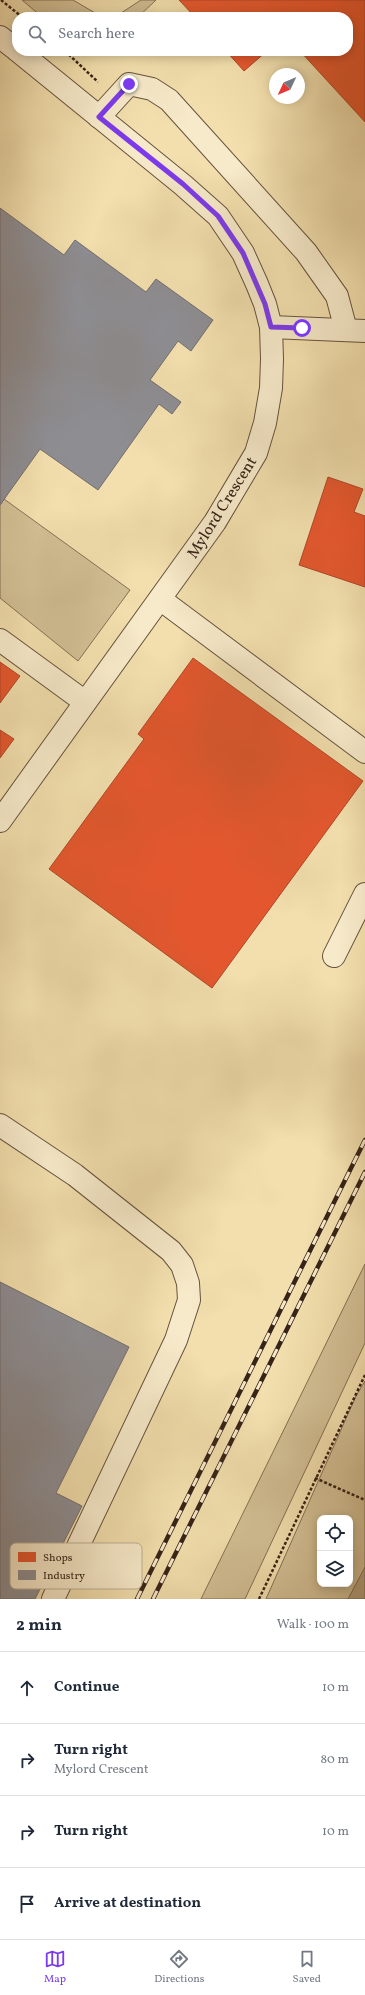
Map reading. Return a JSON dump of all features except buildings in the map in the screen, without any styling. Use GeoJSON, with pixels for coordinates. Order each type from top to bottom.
{"type":"FeatureCollection","features":[{"type":"Feature","properties":{"kind":"street","name":"Mylord Crescent"},"geometry":{"type":"LineString","coordinates":[[0,37],[12,47]]}},
{"type":"Feature","properties":{"kind":"street","name":"Mylord Crescent"},"geometry":{"type":"LineString","coordinates":[[0,821],[215,522],[256,452],[265,423],[271,388],[272,359],[271,327],[265,304],[243,253],[218,216],[183,184],[23,56]]}},
{"type":"Feature","properties":{"kind":"street"},"geometry":{"type":"LineString","coordinates":[[99,117],[129,84],[152,89],[169,100],[306,252],[337,296],[356,330]]}},
{"type":"Feature","properties":{"kind":"street"},"geometry":{"type":"LineString","coordinates":[[271,327],[356,330]]}},
{"type":"Feature","properties":{"kind":"street"},"geometry":{"type":"LineString","coordinates":[[160,599],[365,752]]}},
{"type":"Feature","properties":{"kind":"street"},"geometry":{"type":"LineString","coordinates":[[0,640],[85,702]]}},
{"type":"Feature","properties":{"kind":"street"},"geometry":{"type":"LineString","coordinates":[[334,956],[365,894]]}},
{"type":"Feature","properties":{"kind":"street"},"geometry":{"type":"LineString","coordinates":[[0,1125],[75,1175],[162,1242],[182,1265],[188,1283],[189,1300],[176,1340],[80,1543]]}},
{"type":"Feature","properties":{"kind":"street"},"geometry":{"type":"LineString","coordinates":[[53,1599],[58,1589]]}},
{"type":"Feature","properties":{"kind":"path"},"geometry":{"type":"LineString","coordinates":[[1,0],[16,12]]}},
{"type":"Feature","properties":{"kind":"path"},"geometry":{"type":"LineString","coordinates":[[70,56],[115,98]]}},
{"type":"Feature","properties":{"kind":"path"},"geometry":{"type":"LineString","coordinates":[[259,1599],[315,1478],[365,1376]]}},
{"type":"Feature","properties":{"kind":"path"},"geometry":{"type":"LineString","coordinates":[[315,1478],[365,1500]]}},
{"type":"Feature","properties":{"kind":"shaded area"},"geometry":{"type":"Polygon","coordinates":[[[22,0],[73,0],[93,12],[36,12],[22,0]]]}},
{"type":"Feature","properties":{"kind":"shaded area"},"geometry":{"type":"Polygon","coordinates":[[[141,0],[156,0],[143,12],[123,12],[141,0]]]}},
{"type":"Feature","properties":{"kind":"shaded area"},"geometry":{"type":"Polygon","coordinates":[[[4,499],[130,590],[78,661],[0,598],[0,505],[4,499]]]}},
{"type":"Feature","properties":{"kind":"shaded area"},"geometry":{"type":"Polygon","coordinates":[[[365,1264],[365,1343],[245,1599],[201,1599],[365,1264]]]}},
{"type":"Feature","properties":{"kind":"shaded area"},"geometry":{"type":"Polygon","coordinates":[[[365,1381],[365,1599],[266,1599],[356,1396],[365,1381]]]}},
{"type":"Feature","properties":{"kind":"shaded area"},"geometry":{"type":"Polygon","coordinates":[[[365,1567],[365,1599],[348,1599],[365,1567]]]}},
{"type":"Feature","properties":{"kind":"railway"},"geometry":{"type":"LineString","coordinates":[[142,1589],[365,1140]]}},
{"type":"Feature","properties":{"kind":"railway"},"geometry":{"type":"LineString","coordinates":[[153,1599],[365,1172]]}},
{"type":"Feature","properties":{"kind":"railway"},"geometry":{"type":"LineString","coordinates":[[137,1599],[142,1589]]}},
{"type":"Feature","properties":{"kind":"route"},"geometry":{"type":"LineString","coordinates":[[129,84],[99,117],[183,184],[218,216],[243,253],[265,304],[271,327],[302,328]]}}]}
